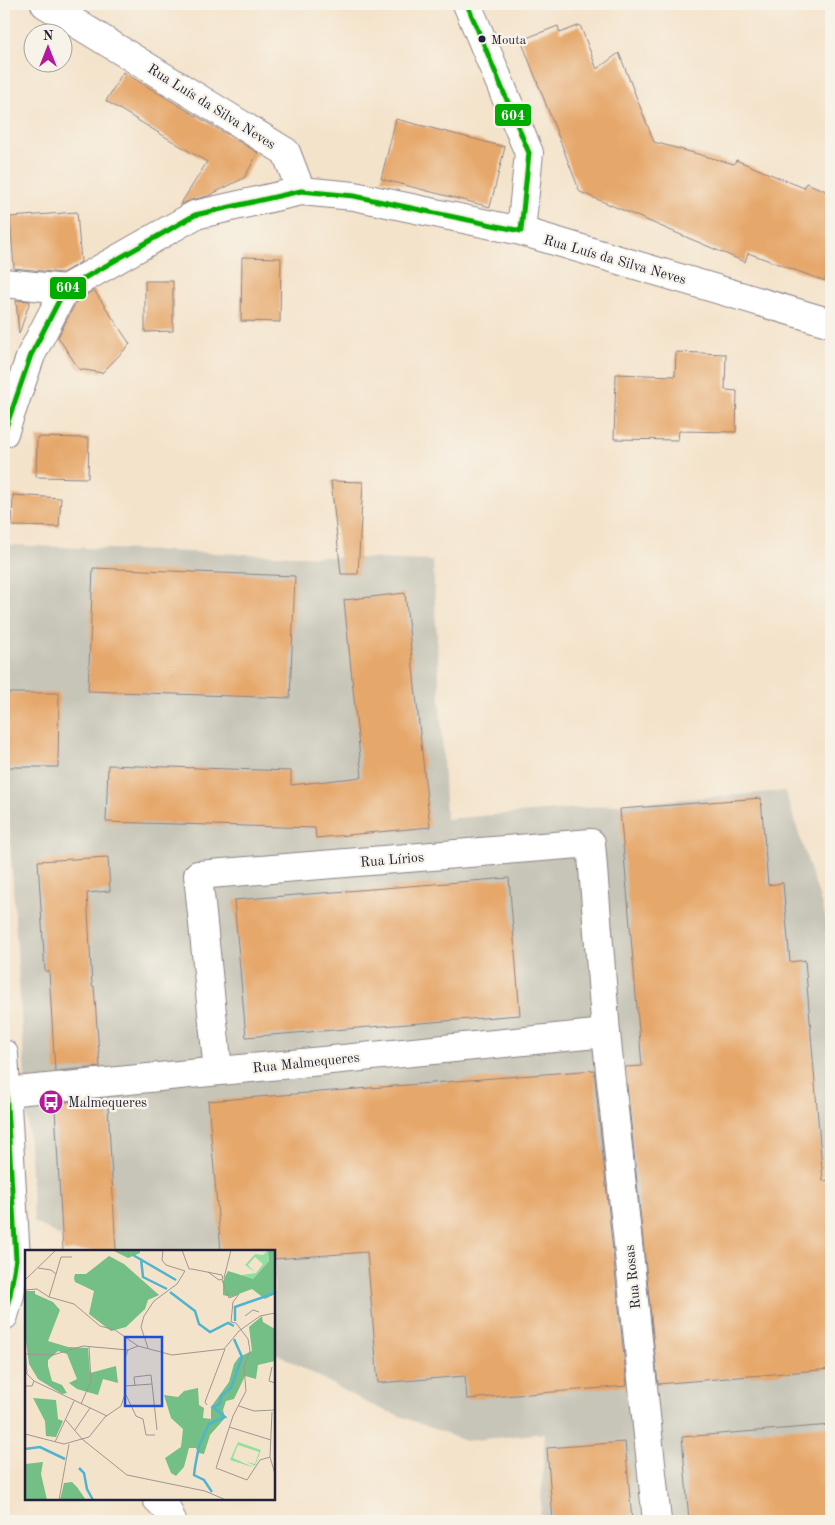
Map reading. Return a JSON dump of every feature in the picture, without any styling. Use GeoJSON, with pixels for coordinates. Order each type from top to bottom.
{"type":"FeatureCollection","features":[{"type":"Feature","properties":{"kind":"street","name":"Rua Luís da Silva Neves"},"geometry":{"type":"LineString","coordinates":[[45,4],[286,152],[301,191],[354,196],[521,231],[831,323]]}},
{"type":"Feature","properties":{"kind":"street"},"geometry":{"type":"LineString","coordinates":[[467,4],[529,153],[521,231]]}},
{"type":"Feature","properties":{"kind":"street"},"geometry":{"type":"LineString","coordinates":[[4,433],[31,355],[65,289],[195,215],[301,191]]}},
{"type":"Feature","properties":{"kind":"street"},"geometry":{"type":"LineString","coordinates":[[4,282],[65,289]]}},
{"type":"Feature","properties":{"kind":"street","name":"Rua Lírios"},"geometry":{"type":"LineString","coordinates":[[218,1071],[198,875],[591,843],[606,1032]]}},
{"type":"Feature","properties":{"kind":"street","name":"Rua Malmequeres"},"geometry":{"type":"LineString","coordinates":[[6,1092],[606,1032]]}},
{"type":"Feature","properties":{"kind":"street","name":"Rua Rosas"},"geometry":{"type":"LineString","coordinates":[[606,1032],[658,1521]]}},
{"type":"Feature","properties":{"kind":"street"},"geometry":{"type":"LineString","coordinates":[[4,1054],[21,1266],[4,1316]]}},
{"type":"Feature","properties":{"kind":"street"},"geometry":{"type":"LineString","coordinates":[[158,1500],[167,1509],[172,1521]]}},
{"type":"Feature","properties":{"kind":"shaded area"},"geometry":{"type":"Polygon","coordinates":[[[6,545],[433,561],[446,819],[785,791],[831,933],[831,1521],[540,1521],[545,1433],[465,1441],[369,1404],[275,1353],[275,1250],[86,1250],[34,1222],[6,775],[6,545]]]}},
{"type":"Feature","properties":{"kind":"building"},"geometry":{"type":"Polygon","coordinates":[[[580,25],[597,69],[619,53],[654,142],[734,164],[736,160],[804,188],[806,183],[831,193],[831,264],[825,281],[748,253],[745,262],[580,192],[521,40],[558,26],[560,33],[580,25]]]}},
{"type":"Feature","properties":{"kind":"building"},"geometry":{"type":"Polygon","coordinates":[[[123,72],[258,153],[244,178],[208,196],[180,205],[207,162],[106,101],[123,72]]]}},
{"type":"Feature","properties":{"kind":"building"},"geometry":{"type":"Polygon","coordinates":[[[396,119],[505,147],[490,207],[381,179],[396,119]]]}},
{"type":"Feature","properties":{"kind":"building"},"geometry":{"type":"Polygon","coordinates":[[[77,212],[81,262],[62,273],[14,268],[10,217],[77,212]]]}},
{"type":"Feature","properties":{"kind":"building"},"geometry":{"type":"Polygon","coordinates":[[[242,257],[281,258],[280,322],[241,321],[242,257]]]}},
{"type":"Feature","properties":{"kind":"building"},"geometry":{"type":"Polygon","coordinates":[[[145,281],[173,281],[173,331],[145,332],[145,281]]]}},
{"type":"Feature","properties":{"kind":"building"},"geometry":{"type":"Polygon","coordinates":[[[94,290],[130,344],[102,373],[79,369],[58,337],[77,300],[94,290]]]}},
{"type":"Feature","properties":{"kind":"building"},"geometry":{"type":"Polygon","coordinates":[[[16,300],[30,301],[19,334],[16,300]]]}},
{"type":"Feature","properties":{"kind":"building"},"geometry":{"type":"Polygon","coordinates":[[[676,352],[726,354],[725,390],[737,391],[736,432],[679,431],[678,440],[614,439],[616,374],[675,376],[676,352]]]}},
{"type":"Feature","properties":{"kind":"building"},"geometry":{"type":"Polygon","coordinates":[[[37,437],[89,438],[88,478],[36,477],[37,437]]]}},
{"type":"Feature","properties":{"kind":"building"},"geometry":{"type":"Polygon","coordinates":[[[331,481],[363,482],[358,574],[341,574],[331,481]]]}},
{"type":"Feature","properties":{"kind":"building"},"geometry":{"type":"Polygon","coordinates":[[[13,495],[61,498],[59,527],[12,526],[13,495]]]}},
{"type":"Feature","properties":{"kind":"building"},"geometry":{"type":"Polygon","coordinates":[[[93,568],[295,576],[290,698],[88,691],[93,568]]]}},
{"type":"Feature","properties":{"kind":"building"},"geometry":{"type":"Polygon","coordinates":[[[405,593],[430,827],[316,838],[315,828],[106,822],[108,765],[291,771],[291,785],[362,777],[344,600],[405,593]]]}},
{"type":"Feature","properties":{"kind":"building"},"geometry":{"type":"Polygon","coordinates":[[[4,693],[59,693],[58,767],[4,767],[4,693]]]}},
{"type":"Feature","properties":{"kind":"building"},"geometry":{"type":"Polygon","coordinates":[[[761,798],[768,885],[783,883],[790,962],[805,960],[823,1181],[831,1180],[831,1369],[658,1384],[625,1067],[642,1066],[620,809],[761,798]]]}},
{"type":"Feature","properties":{"kind":"building"},"geometry":{"type":"Polygon","coordinates":[[[108,857],[110,891],[87,893],[92,986],[94,986],[100,1067],[55,1071],[49,971],[45,971],[38,861],[108,857]]]}},
{"type":"Feature","properties":{"kind":"building"},"geometry":{"type":"Polygon","coordinates":[[[509,878],[520,1015],[246,1037],[234,900],[509,878]]]}},
{"type":"Feature","properties":{"kind":"building"},"geometry":{"type":"Polygon","coordinates":[[[594,1070],[627,1386],[467,1399],[465,1376],[378,1383],[367,1252],[275,1259],[275,1250],[221,1250],[208,1101],[594,1070]]]}},
{"type":"Feature","properties":{"kind":"building"},"geometry":{"type":"Polygon","coordinates":[[[102,1098],[103,1106],[108,1106],[116,1250],[63,1250],[55,1109],[58,1109],[57,1103],[102,1098]]]}},
{"type":"Feature","properties":{"kind":"building"},"geometry":{"type":"Polygon","coordinates":[[[831,1425],[831,1521],[689,1521],[682,1437],[831,1425]]]}},
{"type":"Feature","properties":{"kind":"building"},"geometry":{"type":"Polygon","coordinates":[[[625,1442],[632,1521],[553,1521],[547,1448],[625,1442]]]}},
{"type":"Feature","properties":{"kind":"transit line","name":"604"},"geometry":{"type":"LineString","coordinates":[[467,4],[529,153],[521,231]]}},
{"type":"Feature","properties":{"kind":"transit line","name":"604"},"geometry":{"type":"LineString","coordinates":[[4,433],[31,355],[65,289],[195,215],[301,191],[354,196],[521,231]]}},
{"type":"Feature","properties":{"kind":"transit line","name":"604"},"geometry":{"type":"LineString","coordinates":[[4,1054],[16,1259],[10,1295],[4,1316]]}},
{"type":"Feature","properties":{"kind":"place","name":"Mouta"},"geometry":{"type":"Point","coordinates":[482,39]}},
{"type":"Feature","properties":{"kind":"place","name":"Malmequeres"},"geometry":{"type":"Point","coordinates":[51,1102]}}]}
